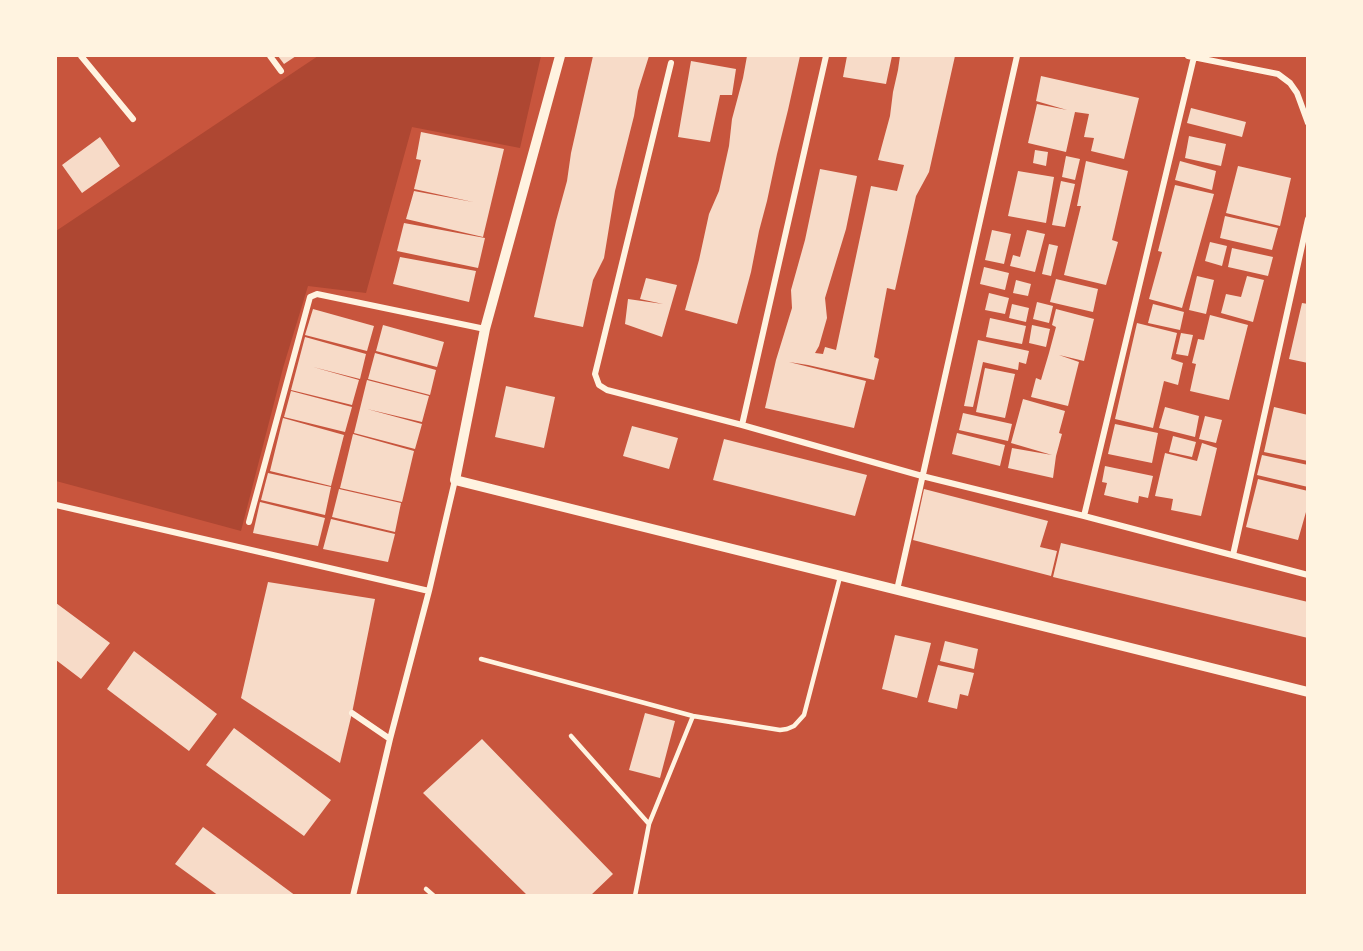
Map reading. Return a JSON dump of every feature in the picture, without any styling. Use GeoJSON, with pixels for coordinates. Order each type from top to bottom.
{"type":"FeatureCollection","features":[{"type":"Feature","properties":{"kind":"street"},"geometry":{"type":"LineString","coordinates":[[81,56],[133,118]]}},
{"type":"Feature","properties":{"kind":"street"},"geometry":{"type":"LineString","coordinates":[[270,56],[281,71]]}},
{"type":"Feature","properties":{"kind":"street"},"geometry":{"type":"LineString","coordinates":[[353,896],[455,480],[485,329],[560,56]]}},
{"type":"Feature","properties":{"kind":"street"},"geometry":{"type":"LineString","coordinates":[[742,425],[826,56]]}},
{"type":"Feature","properties":{"kind":"street"},"geometry":{"type":"LineString","coordinates":[[897,590],[1017,56]]}},
{"type":"Feature","properties":{"kind":"street"},"geometry":{"type":"LineString","coordinates":[[1084,516],[1191,56],[1278,74],[1290,83],[1297,93],[1308,123]]}},
{"type":"Feature","properties":{"kind":"street"},"geometry":{"type":"LineString","coordinates":[[671,63],[596,374],[599,385],[607,390],[922,476],[1308,575]]}},
{"type":"Feature","properties":{"kind":"street"},"geometry":{"type":"LineString","coordinates":[[1233,555],[1308,219]]}},
{"type":"Feature","properties":{"kind":"street"},"geometry":{"type":"LineString","coordinates":[[249,522],[310,297],[317,294],[485,329]]}},
{"type":"Feature","properties":{"kind":"street"},"geometry":{"type":"LineString","coordinates":[[455,480],[1308,692]]}},
{"type":"Feature","properties":{"kind":"street"},"geometry":{"type":"LineString","coordinates":[[56,505],[429,591]]}},
{"type":"Feature","properties":{"kind":"street"},"geometry":{"type":"LineString","coordinates":[[352,713],[390,739]]}},
{"type":"Feature","properties":{"kind":"lane"},"geometry":{"type":"LineString","coordinates":[[481,660],[693,716],[780,730],[787,729],[800,722],[807,708],[841,576]]}},
{"type":"Feature","properties":{"kind":"lane"},"geometry":{"type":"LineString","coordinates":[[635,896],[649,824],[693,716]]}},
{"type":"Feature","properties":{"kind":"lane"},"geometry":{"type":"LineString","coordinates":[[571,736],[649,824]]}},
{"type":"Feature","properties":{"kind":"lane"},"geometry":{"type":"LineString","coordinates":[[426,889],[435,896]]}},
{"type":"Feature","properties":{"kind":"shaded area"},"geometry":{"type":"Polygon","coordinates":[[[318,56],[541,56],[520,148],[412,127],[366,293],[308,286],[283,368],[241,531],[56,481],[56,231],[318,56]]]}},
{"type":"Feature","properties":{"kind":"building"},"geometry":{"type":"Polygon","coordinates":[[[278,56],[296,56],[284,64],[278,56]]]}},
{"type":"Feature","properties":{"kind":"building"},"geometry":{"type":"Polygon","coordinates":[[[593,56],[649,56],[638,91],[615,191],[604,258],[593,280],[583,327],[534,317],[567,181],[593,56]]]}},
{"type":"Feature","properties":{"kind":"building"},"geometry":{"type":"Polygon","coordinates":[[[747,56],[800,56],[737,324],[685,310],[709,214],[719,191],[729,146],[732,119],[747,56]]]}},
{"type":"Feature","properties":{"kind":"building"},"geometry":{"type":"Polygon","coordinates":[[[847,56],[892,56],[886,84],[843,77],[847,56]]]}},
{"type":"Feature","properties":{"kind":"building"},"geometry":{"type":"Polygon","coordinates":[[[900,56],[955,56],[929,172],[916,196],[895,290],[887,288],[874,357],[879,359],[874,380],[789,362],[866,381],[854,428],[765,408],[776,360],[792,308],[791,290],[805,240],[820,169],[857,176],[846,229],[825,298],[827,318],[815,353],[823,354],[825,347],[836,350],[871,186],[897,191],[904,165],[878,160],[890,116],[900,56]]]}},
{"type":"Feature","properties":{"kind":"building"},"geometry":{"type":"Polygon","coordinates":[[[691,61],[736,69],[732,95],[720,95],[710,142],[678,137],[691,61]]]}},
{"type":"Feature","properties":{"kind":"building"},"geometry":{"type":"Polygon","coordinates":[[[1041,76],[1139,98],[1124,159],[1091,151],[1094,138],[1084,137],[1089,114],[1075,112],[1066,152],[1028,143],[1037,104],[1067,110],[1036,101],[1041,76]]]}},
{"type":"Feature","properties":{"kind":"building"},"geometry":{"type":"Polygon","coordinates":[[[1191,108],[1246,122],[1242,137],[1187,123],[1191,108]]]}},
{"type":"Feature","properties":{"kind":"building"},"geometry":{"type":"Polygon","coordinates":[[[421,132],[504,149],[483,237],[406,219],[414,191],[473,202],[414,189],[421,160],[416,159],[421,132]]]}},
{"type":"Feature","properties":{"kind":"building"},"geometry":{"type":"Polygon","coordinates":[[[1189,136],[1226,144],[1221,166],[1185,158],[1189,136]]]}},
{"type":"Feature","properties":{"kind":"building"},"geometry":{"type":"Polygon","coordinates":[[[100,137],[120,166],[82,193],[62,165],[100,137]]]}},
{"type":"Feature","properties":{"kind":"building"},"geometry":{"type":"Polygon","coordinates":[[[1035,150],[1048,152],[1046,166],[1033,163],[1035,150]]]}},
{"type":"Feature","properties":{"kind":"building"},"geometry":{"type":"Polygon","coordinates":[[[1066,156],[1080,159],[1075,180],[1062,177],[1066,156]]]}},
{"type":"Feature","properties":{"kind":"building"},"geometry":{"type":"Polygon","coordinates":[[[1086,161],[1128,171],[1112,240],[1118,242],[1106,285],[1064,275],[1081,206],[1077,206],[1086,161]]]}},
{"type":"Feature","properties":{"kind":"building"},"geometry":{"type":"Polygon","coordinates":[[[1180,161],[1216,171],[1212,190],[1175,180],[1180,161]]]}},
{"type":"Feature","properties":{"kind":"building"},"geometry":{"type":"Polygon","coordinates":[[[1238,166],[1291,178],[1280,226],[1226,213],[1238,166]]]}},
{"type":"Feature","properties":{"kind":"building"},"geometry":{"type":"Polygon","coordinates":[[[1018,171],[1054,177],[1046,223],[1008,216],[1018,171]]]}},
{"type":"Feature","properties":{"kind":"building"},"geometry":{"type":"Polygon","coordinates":[[[1061,181],[1075,184],[1065,227],[1052,225],[1061,181]]]}},
{"type":"Feature","properties":{"kind":"building"},"geometry":{"type":"Polygon","coordinates":[[[1175,185],[1214,194],[1182,308],[1149,299],[1162,252],[1158,251],[1175,185]]]}},
{"type":"Feature","properties":{"kind":"building"},"geometry":{"type":"Polygon","coordinates":[[[1225,216],[1278,228],[1272,250],[1220,238],[1225,216]]]}},
{"type":"Feature","properties":{"kind":"building"},"geometry":{"type":"Polygon","coordinates":[[[404,223],[485,238],[478,268],[397,251],[404,223]]]}},
{"type":"Feature","properties":{"kind":"building"},"geometry":{"type":"Polygon","coordinates":[[[992,230],[1011,234],[1004,264],[985,260],[992,230]]]}},
{"type":"Feature","properties":{"kind":"building"},"geometry":{"type":"Polygon","coordinates":[[[1027,230],[1045,234],[1035,272],[1010,266],[1013,255],[1020,257],[1027,230]]]}},
{"type":"Feature","properties":{"kind":"building"},"geometry":{"type":"Polygon","coordinates":[[[1210,242],[1227,246],[1222,266],[1205,261],[1210,242]]]}},
{"type":"Feature","properties":{"kind":"building"},"geometry":{"type":"Polygon","coordinates":[[[1049,244],[1058,246],[1051,276],[1042,274],[1049,244]]]}},
{"type":"Feature","properties":{"kind":"building"},"geometry":{"type":"Polygon","coordinates":[[[1232,248],[1273,257],[1268,276],[1228,267],[1232,248]]]}},
{"type":"Feature","properties":{"kind":"building"},"geometry":{"type":"Polygon","coordinates":[[[400,257],[476,271],[469,302],[393,284],[400,257]]]}},
{"type":"Feature","properties":{"kind":"building"},"geometry":{"type":"Polygon","coordinates":[[[984,267],[1009,273],[1005,290],[980,284],[984,267]]]}},
{"type":"Feature","properties":{"kind":"building"},"geometry":{"type":"Polygon","coordinates":[[[1197,276],[1214,280],[1206,314],[1189,310],[1197,276]]]}},
{"type":"Feature","properties":{"kind":"building"},"geometry":{"type":"Polygon","coordinates":[[[1247,276],[1264,280],[1253,322],[1221,313],[1226,294],[1241,297],[1247,276]]]}},
{"type":"Feature","properties":{"kind":"building"},"geometry":{"type":"Polygon","coordinates":[[[646,278],[677,285],[662,337],[625,324],[628,299],[663,304],[640,299],[646,278]]]}},
{"type":"Feature","properties":{"kind":"building"},"geometry":{"type":"Polygon","coordinates":[[[1056,279],[1098,289],[1093,312],[1050,302],[1056,279]]]}},
{"type":"Feature","properties":{"kind":"building"},"geometry":{"type":"Polygon","coordinates":[[[1016,280],[1031,284],[1028,296],[1013,293],[1016,280]]]}},
{"type":"Feature","properties":{"kind":"building"},"geometry":{"type":"Polygon","coordinates":[[[989,293],[1009,298],[1005,314],[985,310],[989,293]]]}},
{"type":"Feature","properties":{"kind":"building"},"geometry":{"type":"Polygon","coordinates":[[[1037,302],[1053,306],[1049,323],[1033,319],[1037,302]]]}},
{"type":"Feature","properties":{"kind":"building"},"geometry":{"type":"Polygon","coordinates":[[[1302,303],[1308,304],[1308,363],[1289,359],[1302,303]]]}},
{"type":"Feature","properties":{"kind":"building"},"geometry":{"type":"Polygon","coordinates":[[[1012,304],[1029,308],[1026,322],[1009,318],[1012,304]]]}},
{"type":"Feature","properties":{"kind":"building"},"geometry":{"type":"Polygon","coordinates":[[[1153,304],[1184,312],[1180,330],[1148,323],[1153,304]]]}},
{"type":"Feature","properties":{"kind":"building"},"geometry":{"type":"Polygon","coordinates":[[[313,309],[374,326],[367,351],[305,335],[313,309]]]}},
{"type":"Feature","properties":{"kind":"building"},"geometry":{"type":"Polygon","coordinates":[[[1056,309],[1094,319],[1084,361],[1059,355],[1079,362],[1068,406],[1031,397],[1036,378],[1041,380],[1049,353],[1056,327],[1052,325],[1056,309]]]}},
{"type":"Feature","properties":{"kind":"building"},"geometry":{"type":"Polygon","coordinates":[[[1210,315],[1248,325],[1229,400],[1190,391],[1196,364],[1192,363],[1198,339],[1204,340],[1210,315]]]}},
{"type":"Feature","properties":{"kind":"building"},"geometry":{"type":"Polygon","coordinates":[[[990,318],[1026,326],[1022,344],[986,337],[990,318]]]}},
{"type":"Feature","properties":{"kind":"building"},"geometry":{"type":"Polygon","coordinates":[[[1137,323],[1177,333],[1171,359],[1183,363],[1178,385],[1164,381],[1153,428],[1115,419],[1137,323]]]}},
{"type":"Feature","properties":{"kind":"building"},"geometry":{"type":"Polygon","coordinates":[[[383,325],[444,342],[437,367],[376,351],[383,325]]]}},
{"type":"Feature","properties":{"kind":"building"},"geometry":{"type":"Polygon","coordinates":[[[1032,325],[1050,329],[1046,347],[1029,343],[1032,325]]]}},
{"type":"Feature","properties":{"kind":"building"},"geometry":{"type":"Polygon","coordinates":[[[1181,333],[1193,335],[1188,356],[1176,354],[1181,333]]]}},
{"type":"Feature","properties":{"kind":"building"},"geometry":{"type":"Polygon","coordinates":[[[305,337],[366,354],[360,379],[313,367],[359,380],[352,405],[291,390],[305,337]]]}},
{"type":"Feature","properties":{"kind":"building"},"geometry":{"type":"Polygon","coordinates":[[[978,340],[1029,351],[1026,364],[1019,362],[1018,370],[983,362],[973,407],[964,406],[978,340]]]}},
{"type":"Feature","properties":{"kind":"building"},"geometry":{"type":"Polygon","coordinates":[[[375,353],[436,370],[430,395],[368,379],[375,353]]]}},
{"type":"Feature","properties":{"kind":"building"},"geometry":{"type":"Polygon","coordinates":[[[985,368],[1015,374],[1005,418],[976,412],[985,368]]]}},
{"type":"Feature","properties":{"kind":"building"},"geometry":{"type":"Polygon","coordinates":[[[367,380],[429,396],[422,422],[367,409],[422,424],[415,449],[354,433],[367,380]]]}},
{"type":"Feature","properties":{"kind":"building"},"geometry":{"type":"Polygon","coordinates":[[[506,386],[555,397],[544,448],[495,437],[506,386]]]}},
{"type":"Feature","properties":{"kind":"building"},"geometry":{"type":"Polygon","coordinates":[[[291,391],[352,407],[345,432],[284,417],[291,391]]]}},
{"type":"Feature","properties":{"kind":"building"},"geometry":{"type":"Polygon","coordinates":[[[1023,399],[1065,411],[1059,433],[1062,434],[1053,478],[1008,468],[1012,448],[1052,455],[1011,443],[1023,399]]]}},
{"type":"Feature","properties":{"kind":"building"},"geometry":{"type":"Polygon","coordinates":[[[1165,407],[1199,416],[1195,437],[1159,428],[1165,407]]]}},
{"type":"Feature","properties":{"kind":"building"},"geometry":{"type":"Polygon","coordinates":[[[1274,407],[1308,415],[1308,461],[1264,452],[1274,407]]]}},
{"type":"Feature","properties":{"kind":"building"},"geometry":{"type":"Polygon","coordinates":[[[963,413],[1012,424],[1008,441],[959,430],[963,413]]]}},
{"type":"Feature","properties":{"kind":"building"},"geometry":{"type":"Polygon","coordinates":[[[1205,416],[1222,420],[1216,443],[1199,439],[1205,416]]]}},
{"type":"Feature","properties":{"kind":"building"},"geometry":{"type":"Polygon","coordinates":[[[283,418],[344,435],[331,486],[270,471],[283,418]]]}},
{"type":"Feature","properties":{"kind":"building"},"geometry":{"type":"Polygon","coordinates":[[[1115,424],[1158,433],[1152,463],[1108,454],[1115,424]]]}},
{"type":"Feature","properties":{"kind":"building"},"geometry":{"type":"Polygon","coordinates":[[[632,426],[678,438],[669,469],[623,456],[632,426]]]}},
{"type":"Feature","properties":{"kind":"building"},"geometry":{"type":"Polygon","coordinates":[[[957,433],[1005,445],[1000,466],[952,454],[957,433]]]}},
{"type":"Feature","properties":{"kind":"building"},"geometry":{"type":"Polygon","coordinates":[[[353,434],[414,451],[402,502],[340,488],[353,434]]]}},
{"type":"Feature","properties":{"kind":"building"},"geometry":{"type":"Polygon","coordinates":[[[1173,436],[1196,442],[1192,457],[1169,452],[1173,436]]]}},
{"type":"Feature","properties":{"kind":"building"},"geometry":{"type":"Polygon","coordinates":[[[724,439],[867,475],[855,516],[713,480],[724,439]]]}},
{"type":"Feature","properties":{"kind":"building"},"geometry":{"type":"Polygon","coordinates":[[[1202,443],[1217,448],[1201,516],[1171,510],[1173,499],[1155,496],[1165,453],[1197,461],[1202,443]]]}},
{"type":"Feature","properties":{"kind":"building"},"geometry":{"type":"Polygon","coordinates":[[[1262,455],[1308,465],[1308,487],[1257,475],[1262,455]]]}},
{"type":"Feature","properties":{"kind":"building"},"geometry":{"type":"Polygon","coordinates":[[[1105,466],[1153,476],[1148,498],[1139,496],[1138,503],[1104,495],[1107,483],[1102,482],[1105,466]]]}},
{"type":"Feature","properties":{"kind":"building"},"geometry":{"type":"Polygon","coordinates":[[[268,473],[331,487],[325,515],[261,500],[268,473]]]}},
{"type":"Feature","properties":{"kind":"building"},"geometry":{"type":"Polygon","coordinates":[[[1258,479],[1308,491],[1308,505],[1298,540],[1246,527],[1258,479]]]}},
{"type":"Feature","properties":{"kind":"building"},"geometry":{"type":"Polygon","coordinates":[[[339,489],[401,503],[395,532],[332,517],[339,489]]]}},
{"type":"Feature","properties":{"kind":"building"},"geometry":{"type":"Polygon","coordinates":[[[924,489],[1048,521],[1040,547],[1057,551],[1051,576],[913,540],[924,489]]]}},
{"type":"Feature","properties":{"kind":"building"},"geometry":{"type":"Polygon","coordinates":[[[260,502],[325,518],[318,546],[253,533],[260,502]]]}},
{"type":"Feature","properties":{"kind":"building"},"geometry":{"type":"Polygon","coordinates":[[[331,519],[395,534],[388,562],[323,549],[331,519]]]}},
{"type":"Feature","properties":{"kind":"building"},"geometry":{"type":"Polygon","coordinates":[[[1061,543],[1308,602],[1308,638],[1053,577],[1061,543]]]}},
{"type":"Feature","properties":{"kind":"building"},"geometry":{"type":"Polygon","coordinates":[[[268,582],[375,599],[340,763],[241,698],[268,582]]]}},
{"type":"Feature","properties":{"kind":"building"},"geometry":{"type":"Polygon","coordinates":[[[56,603],[110,643],[81,679],[56,660],[56,603]]]}},
{"type":"Feature","properties":{"kind":"building"},"geometry":{"type":"Polygon","coordinates":[[[895,635],[931,643],[917,698],[882,689],[895,635]]]}},
{"type":"Feature","properties":{"kind":"building"},"geometry":{"type":"Polygon","coordinates":[[[945,641],[978,649],[974,669],[940,661],[945,641]]]}},
{"type":"Feature","properties":{"kind":"building"},"geometry":{"type":"Polygon","coordinates":[[[134,651],[217,714],[189,751],[107,689],[134,651]]]}},
{"type":"Feature","properties":{"kind":"building"},"geometry":{"type":"Polygon","coordinates":[[[938,665],[974,673],[968,696],[960,694],[957,709],[928,702],[938,665]]]}},
{"type":"Feature","properties":{"kind":"building"},"geometry":{"type":"Polygon","coordinates":[[[645,713],[675,721],[660,778],[629,770],[645,713]]]}},
{"type":"Feature","properties":{"kind":"building"},"geometry":{"type":"Polygon","coordinates":[[[234,728],[331,800],[304,836],[206,765],[234,728]]]}},
{"type":"Feature","properties":{"kind":"building"},"geometry":{"type":"Polygon","coordinates":[[[482,739],[613,874],[590,896],[528,896],[423,793],[482,739]]]}},
{"type":"Feature","properties":{"kind":"building"},"geometry":{"type":"Polygon","coordinates":[[[203,827],[296,896],[219,896],[175,864],[203,827]]]}}]}
